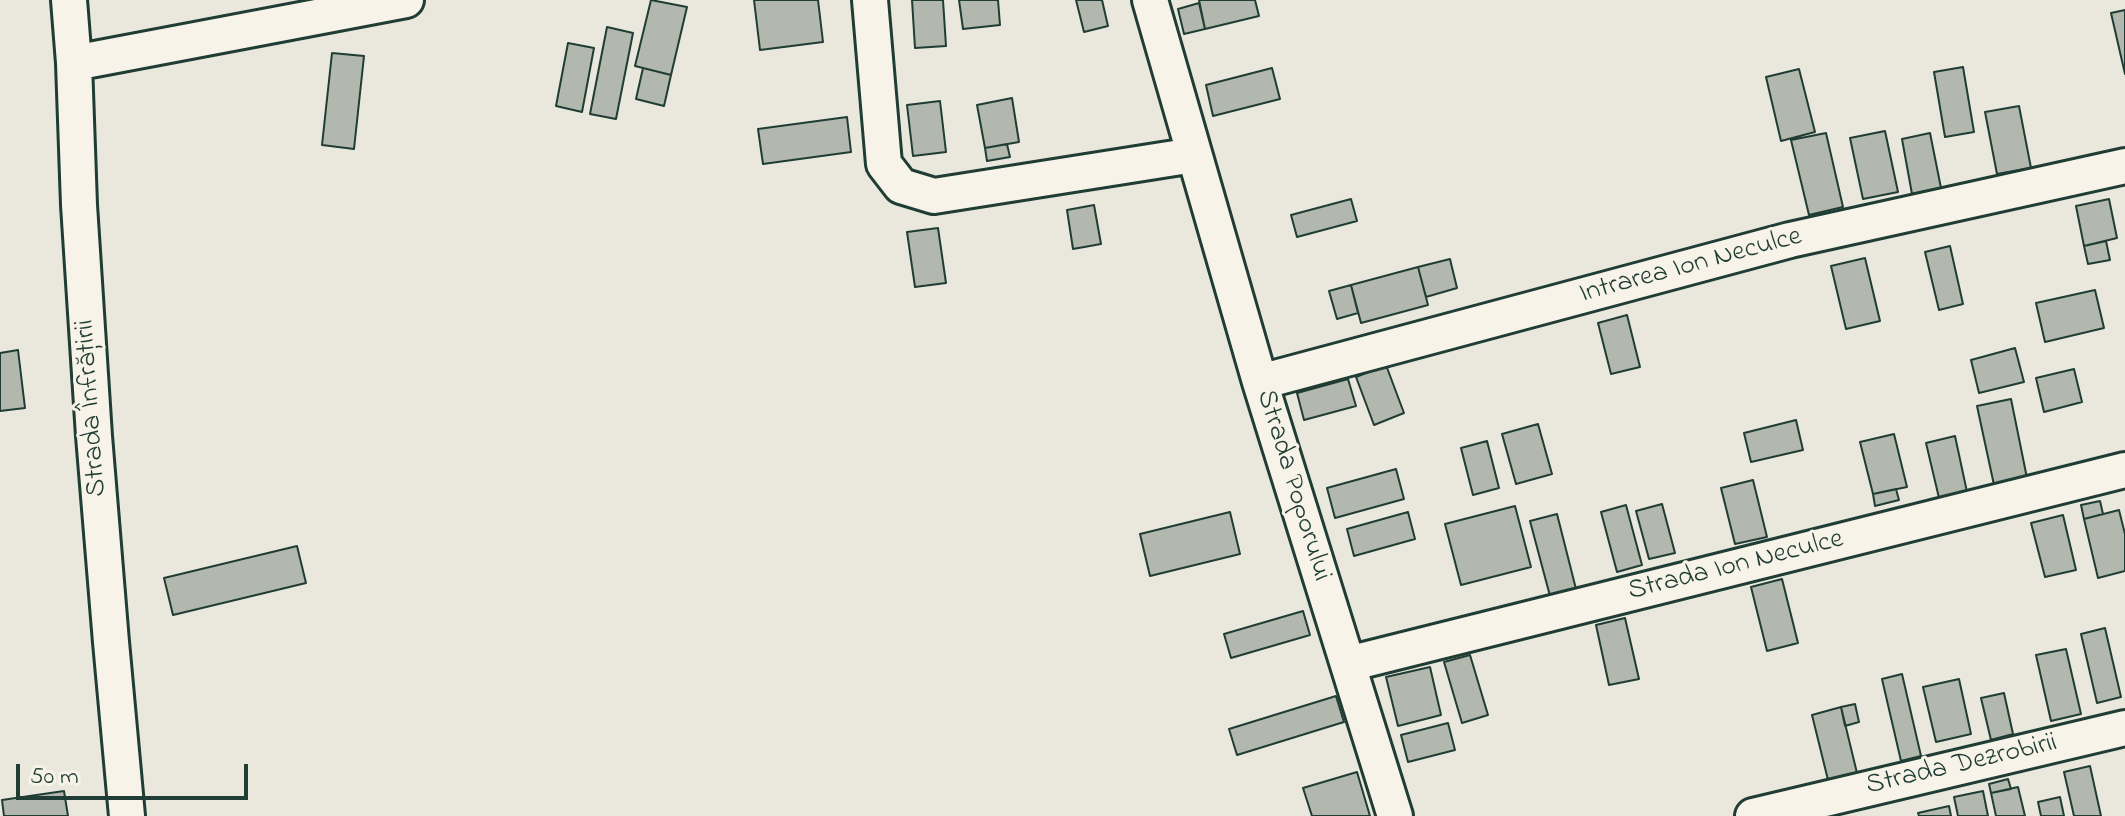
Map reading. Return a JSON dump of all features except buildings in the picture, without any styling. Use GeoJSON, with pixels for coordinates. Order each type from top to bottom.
{"type":"FeatureCollection","features":[{"type":"Feature","properties":{"kind":"street","name":"Strada Înfrățirii"},"geometry":{"type":"LineString","coordinates":[[69,0],[94,436],[127,816]]}},
{"type":"Feature","properties":{"kind":"street"},"geometry":{"type":"LineString","coordinates":[[74,63],[406,0]]}},
{"type":"Feature","properties":{"kind":"street"},"geometry":{"type":"LineString","coordinates":[[870,0],[884,164],[901,186],[934,196],[1194,155]]}},
{"type":"Feature","properties":{"kind":"street","name":"Strada Poporului"},"geometry":{"type":"LineString","coordinates":[[1150,0],[1260,382],[1395,816]]}},
{"type":"Feature","properties":{"kind":"street","name":"Intrarea Ion Neculce"},"geometry":{"type":"LineString","coordinates":[[1260,382],[1790,240],[2125,166]]}},
{"type":"Feature","properties":{"kind":"street","name":"Strada Ion Neculce"},"geometry":{"type":"LineString","coordinates":[[1348,664],[2125,470]]}},
{"type":"Feature","properties":{"kind":"street","name":"Strada Dezrobirii"},"geometry":{"type":"LineString","coordinates":[[1753,816],[2125,728]]}}]}
